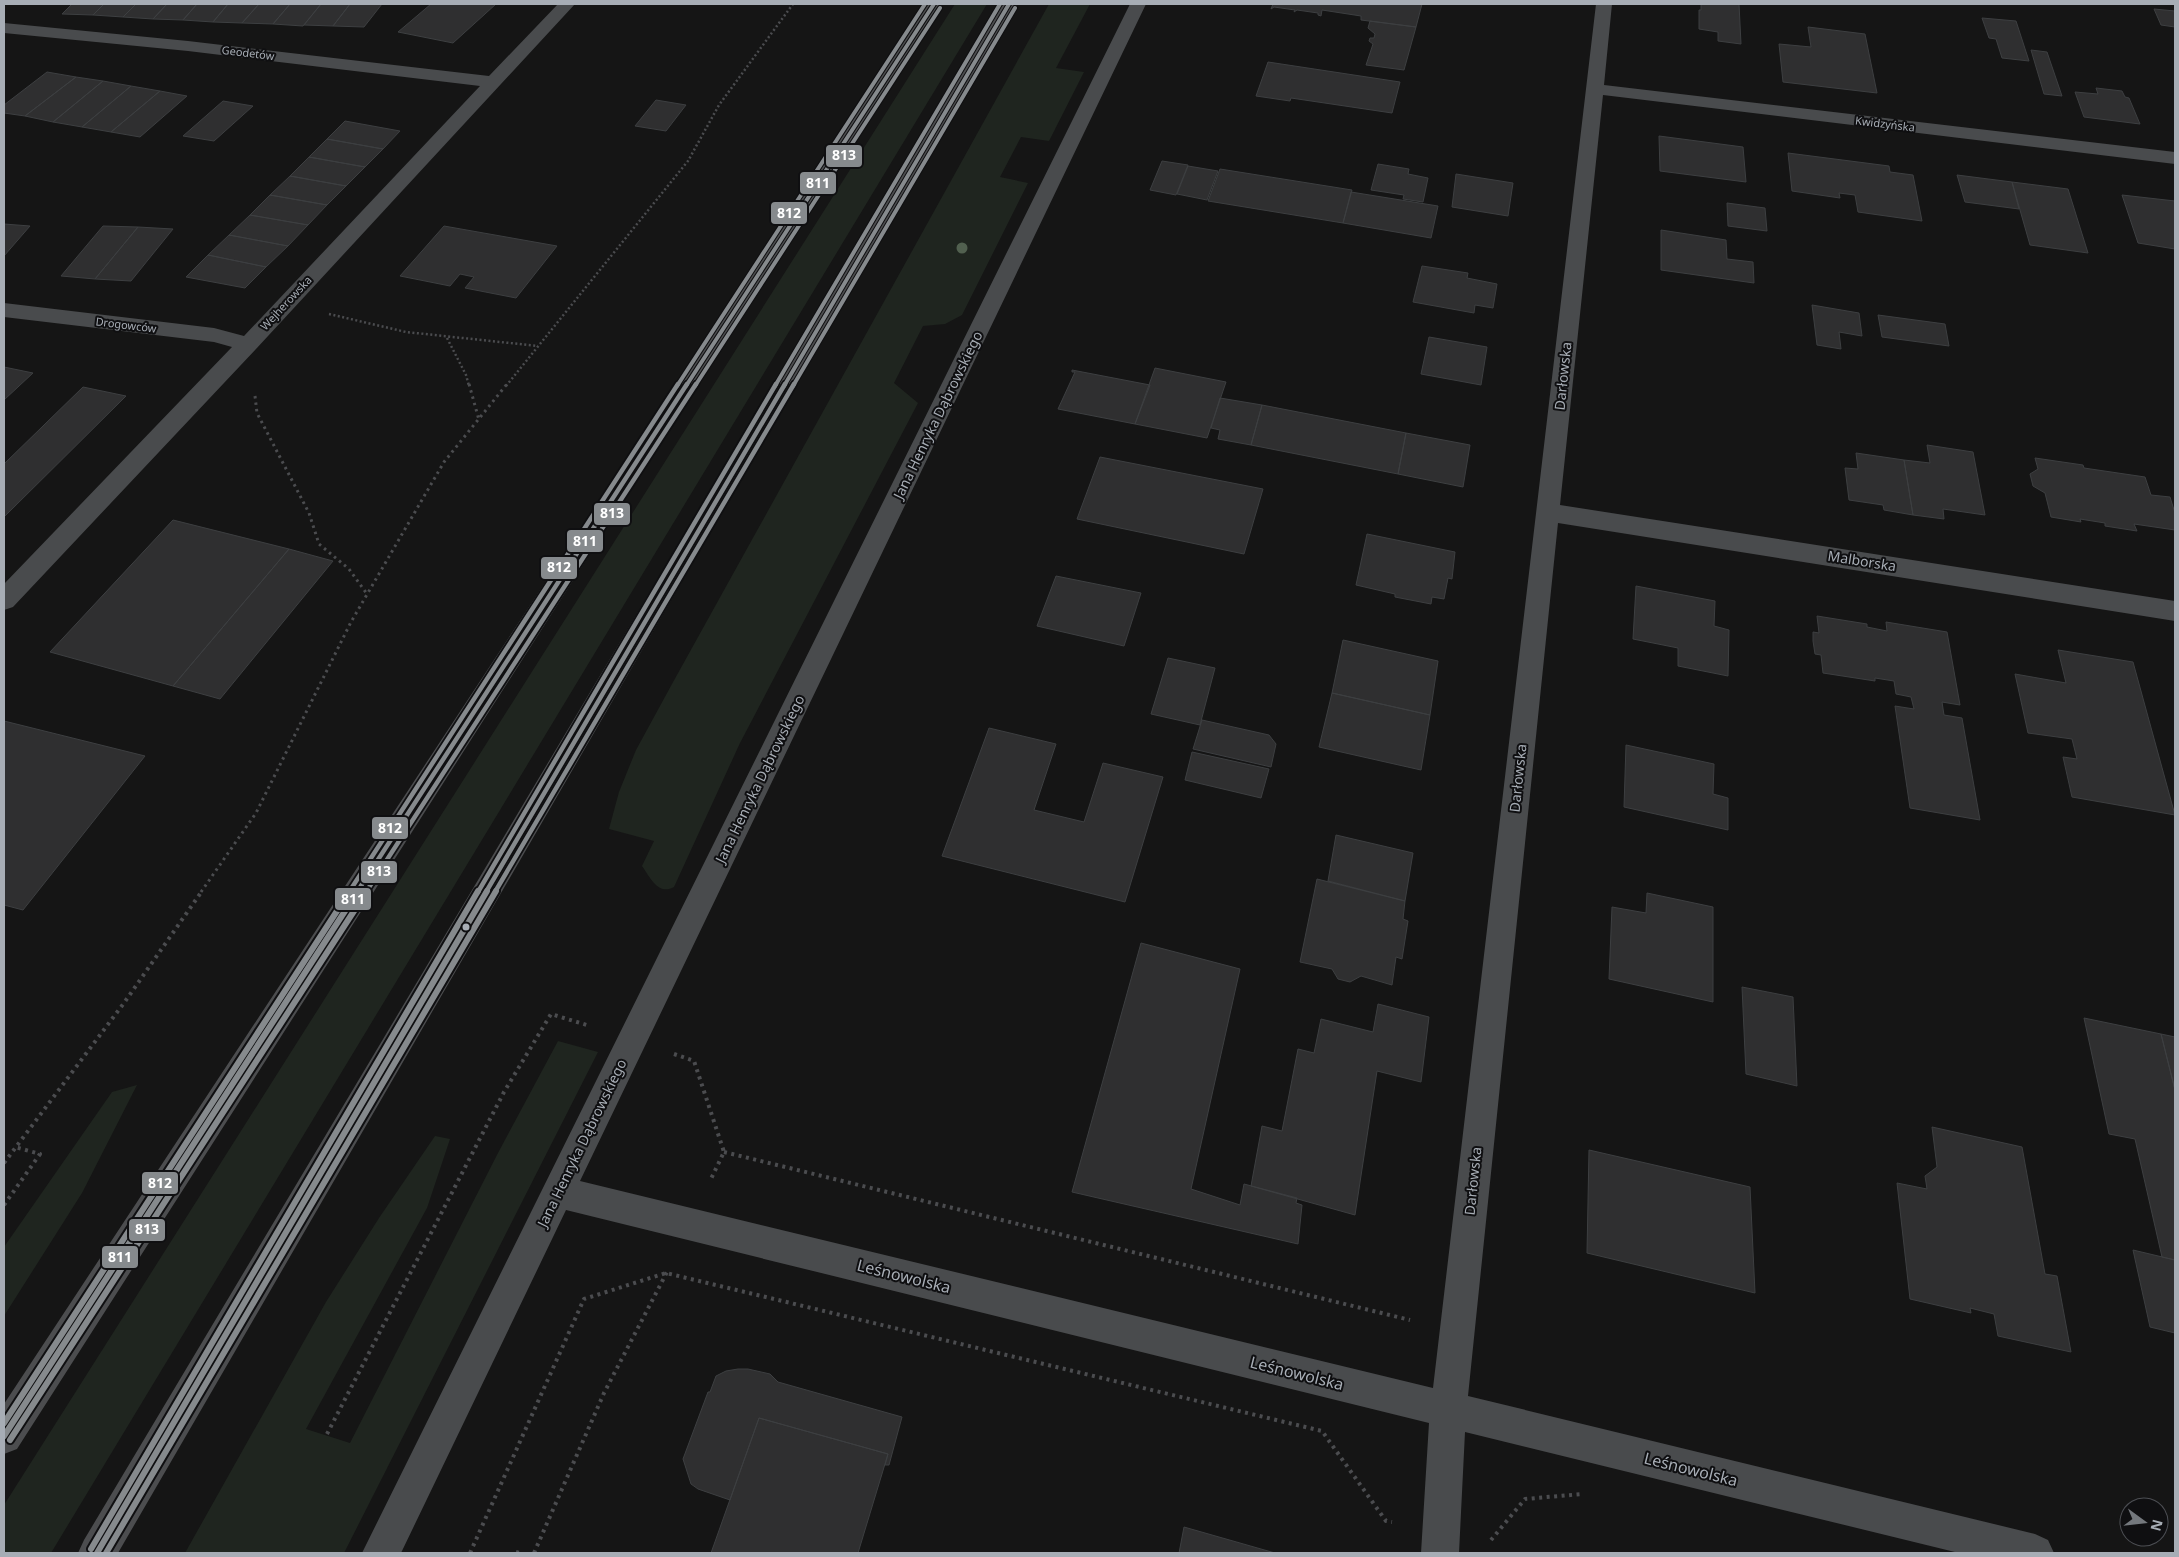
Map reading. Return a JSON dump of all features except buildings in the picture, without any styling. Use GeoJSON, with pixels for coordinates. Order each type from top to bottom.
{"type":"FeatureCollection","features":[{"type":"Feature","properties":{"kind":"main road"},"geometry":{"type":"LineString","coordinates":[[4,1436],[934,4]]}},
{"type":"Feature","properties":{"kind":"main road"},"geometry":{"type":"LineString","coordinates":[[97,1553],[1009,4]]}},
{"type":"Feature","properties":{"kind":"street","name":"Wejherowska"},"geometry":{"type":"LineString","coordinates":[[4,600],[248,344],[567,4]]}},
{"type":"Feature","properties":{"kind":"street","name":"Jana Henryka Dąbrowskiego"},"geometry":{"type":"LineString","coordinates":[[381,1553],[1138,4]]}},
{"type":"Feature","properties":{"kind":"street","name":"Darłowska"},"geometry":{"type":"LineString","coordinates":[[1441,1545],[1448,1410],[1604,4]]}},
{"type":"Feature","properties":{"kind":"street","name":"Geodetów"},"geometry":{"type":"LineString","coordinates":[[4,28],[188,46],[492,82]]}},
{"type":"Feature","properties":{"kind":"street","name":"Kwidzyńska"},"geometry":{"type":"LineString","coordinates":[[1595,89],[2175,158]]}},
{"type":"Feature","properties":{"kind":"street","name":"Drogowców"},"geometry":{"type":"LineString","coordinates":[[4,310],[214,335],[248,344]]}},
{"type":"Feature","properties":{"kind":"street","name":"Malborska"},"geometry":{"type":"LineString","coordinates":[[1548,512],[2175,611]]}},
{"type":"Feature","properties":{"kind":"street","name":"Leśnowolska"},"geometry":{"type":"LineString","coordinates":[[559,1192],[2035,1553]]}},
{"type":"Feature","properties":{"kind":"path"},"geometry":{"type":"LineString","coordinates":[[4,1162],[124,1003],[256,813],[351,622],[444,462],[688,161],[719,105],[793,4]]}},
{"type":"Feature","properties":{"kind":"path"},"geometry":{"type":"LineString","coordinates":[[291,297],[311,301],[328,314],[364,326],[538,346]]}},
{"type":"Feature","properties":{"kind":"path"},"geometry":{"type":"LineString","coordinates":[[447,337],[466,375],[479,420]]}},
{"type":"Feature","properties":{"kind":"path"},"geometry":{"type":"LineString","coordinates":[[248,344],[257,413],[309,513],[320,544],[349,569],[368,594]]}},
{"type":"Feature","properties":{"kind":"path"},"geometry":{"type":"LineString","coordinates":[[4,1205],[40,1154],[15,1147]]}},
{"type":"Feature","properties":{"kind":"path"},"geometry":{"type":"LineString","coordinates":[[724,1152],[1457,1332]]}},
{"type":"Feature","properties":{"kind":"path"},"geometry":{"type":"LineString","coordinates":[[470,1553],[584,1299],[666,1273],[1322,1431],[1386,1521],[1441,1545],[1484,1549],[1525,1499],[1593,1493]]}},
{"type":"Feature","properties":{"kind":"path"},"geometry":{"type":"LineString","coordinates":[[327,1434],[386,1322]]}},
{"type":"Feature","properties":{"kind":"path"},"geometry":{"type":"LineString","coordinates":[[534,1553],[604,1393]]}},
{"type":"Feature","properties":{"kind":"shaded area"},"geometry":{"type":"Polygon","coordinates":[[[955,4],[987,4],[51,1553],[4,1553],[4,1505],[955,4]]]}},
{"type":"Feature","properties":{"kind":"shaded area"},"geometry":{"type":"Polygon","coordinates":[[[1049,4],[1090,4],[1056,68],[1084,72],[1049,141],[1021,137],[1000,177],[1028,183],[962,315],[945,324],[923,326],[894,383],[918,403],[740,743],[674,887],[663,889],[651,880],[642,866],[654,841],[609,829],[619,792],[636,750],[1049,4]]]}},
{"type":"Feature","properties":{"kind":"shaded area"},"geometry":{"type":"Polygon","coordinates":[[[558,1041],[598,1052],[344,1553],[185,1553],[326,1302],[379,1218],[435,1136],[450,1139],[427,1208],[306,1429],[350,1443],[498,1153],[558,1041]]]}},
{"type":"Feature","properties":{"kind":"shaded area"},"geometry":{"type":"Polygon","coordinates":[[[137,1085],[82,1193],[4,1316],[4,1247],[112,1092],[137,1085]]]}},
{"type":"Feature","properties":{"kind":"transit line","name":"812"},"geometry":{"type":"LineString","coordinates":[[4,1423],[925,4]]}},
{"type":"Feature","properties":{"kind":"transit line","name":"811"},"geometry":{"type":"LineString","coordinates":[[4,1436],[934,4]]}},
{"type":"Feature","properties":{"kind":"transit line","name":"812"},"geometry":{"type":"LineString","coordinates":[[91,1549],[1000,4]]}},
{"type":"Feature","properties":{"kind":"transit line","name":"811"},"geometry":{"type":"LineString","coordinates":[[97,1553],[1009,4]]}},
{"type":"Feature","properties":{"kind":"transit line","name":"813"},"geometry":{"type":"LineString","coordinates":[[10,1440],[940,8]]}},
{"type":"Feature","properties":{"kind":"transit line","name":"813"},"geometry":{"type":"LineString","coordinates":[[106,1553],[1015,8]]}}]}
